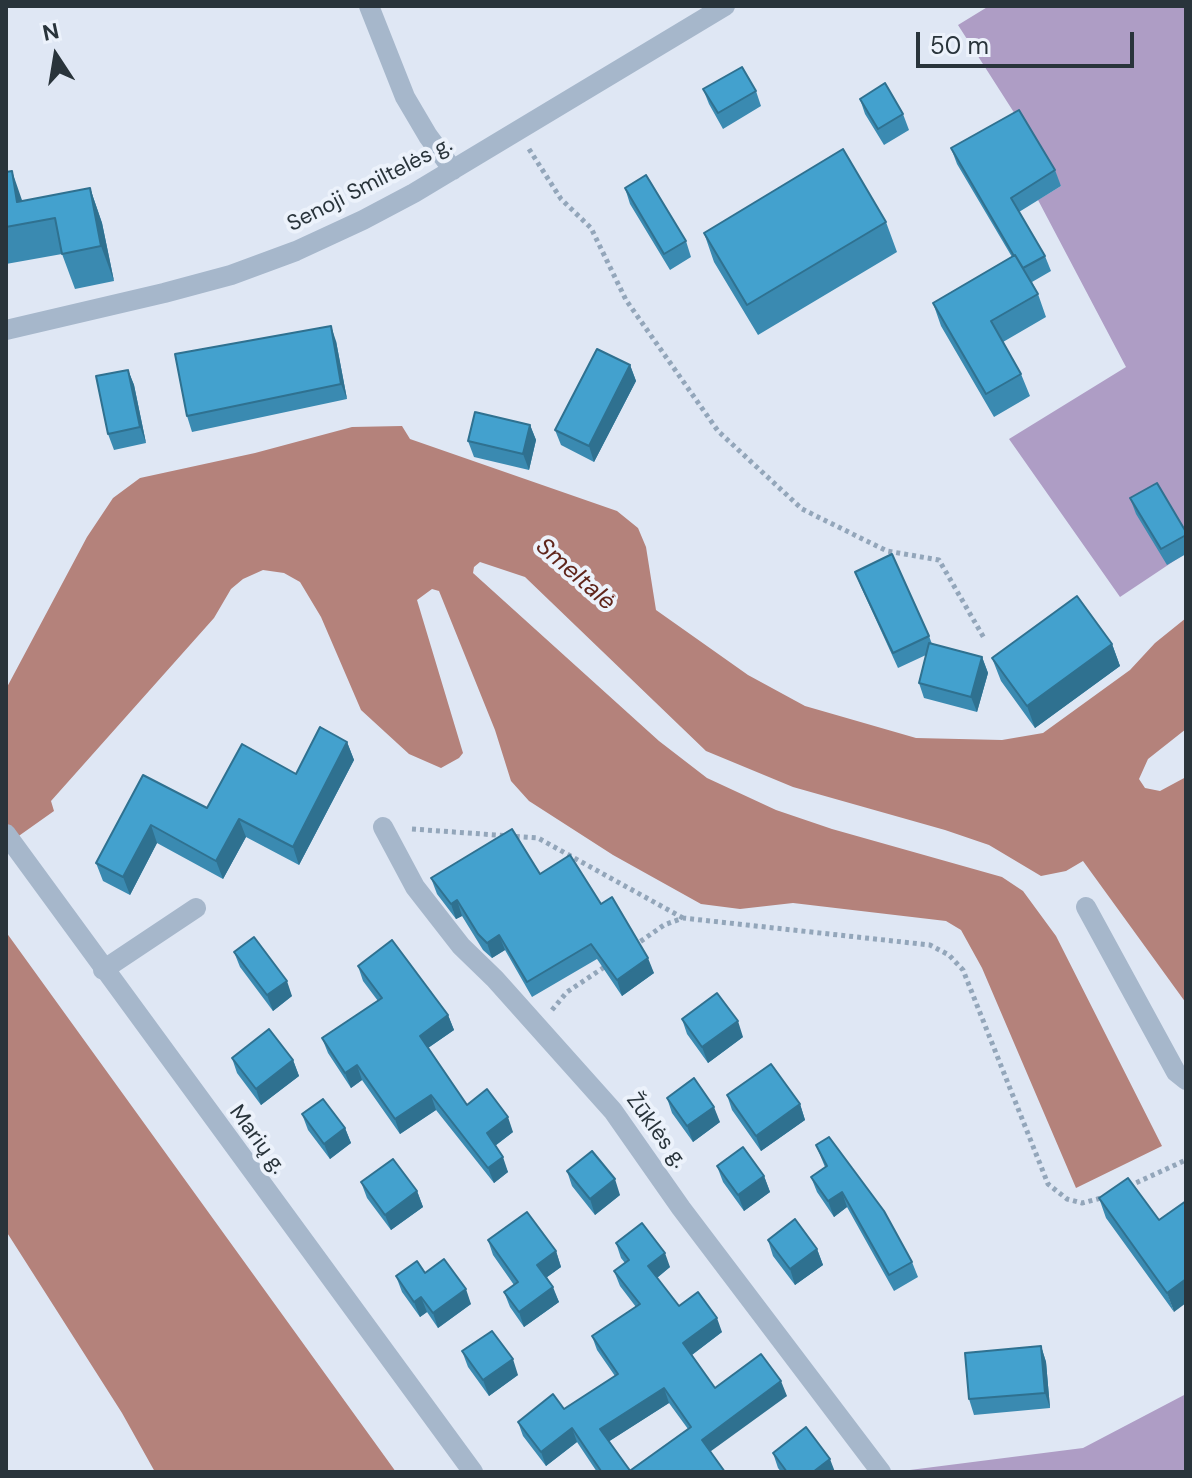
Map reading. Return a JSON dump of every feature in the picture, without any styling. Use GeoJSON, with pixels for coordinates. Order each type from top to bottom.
{"type":"FeatureCollection","features":[{"type":"Feature","properties":{"kind":"street"},"geometry":{"type":"LineString","coordinates":[[369,6],[405,97],[453,170]]}},
{"type":"Feature","properties":{"kind":"street","name":"Senoji Smiltelės g."},"geometry":{"type":"LineString","coordinates":[[6,330],[231,275],[296,251],[363,220],[453,170],[725,6]]}},
{"type":"Feature","properties":{"kind":"street","name":"Žūklės g."},"geometry":{"type":"LineString","coordinates":[[383,827],[415,887],[442,922],[613,1111],[681,1208],[881,1472]]}},
{"type":"Feature","properties":{"kind":"street","name":"Marių g."},"geometry":{"type":"LineString","coordinates":[[6,834],[473,1472]]}},
{"type":"Feature","properties":{"kind":"street"},"geometry":{"type":"LineString","coordinates":[[1086,907],[1176,1072],[1186,1080]]}},
{"type":"Feature","properties":{"kind":"street"},"geometry":{"type":"LineString","coordinates":[[103,970],[196,908]]}},
{"type":"Feature","properties":{"kind":"path"},"geometry":{"type":"LineString","coordinates":[[517,131],[561,199],[591,228],[626,300],[718,431],[802,509],[887,551],[939,560],[984,638]]}},
{"type":"Feature","properties":{"kind":"path"},"geometry":{"type":"LineString","coordinates":[[383,827],[538,838],[683,918],[930,945],[949,955],[963,970],[1048,1184],[1067,1199],[1082,1203],[1114,1194]]}},
{"type":"Feature","properties":{"kind":"path"},"geometry":{"type":"LineString","coordinates":[[628,950],[664,925],[683,918]]}},
{"type":"Feature","properties":{"kind":"path"},"geometry":{"type":"LineString","coordinates":[[538,1025],[567,992],[616,959]]}},
{"type":"Feature","properties":{"kind":"path"},"geometry":{"type":"LineString","coordinates":[[1128,1187],[1186,1160]]}},
{"type":"Feature","properties":{"kind":"shaded area"},"geometry":{"type":"Polygon","coordinates":[[[989,6],[1186,6],[1186,553],[1120,597],[1009,439],[1126,367],[1038,200],[1061,186],[958,25],[989,6]]]}},
{"type":"Feature","properties":{"kind":"shaded area"},"geometry":{"type":"Polygon","coordinates":[[[1186,1394],[1186,1472],[902,1471],[1083,1448],[1186,1394]]]}},
{"type":"Feature","properties":{"kind":"water","name":"Smeltalė"},"geometry":{"type":"Polygon","coordinates":[[[402,426],[410,439],[617,511],[638,528],[646,547],[656,610],[748,675],[805,706],[916,738],[1002,740],[1043,733],[1130,670],[1155,643],[1186,618],[1186,729],[1148,759],[1139,779],[1145,788],[1160,791],[1186,777],[1186,1003],[1083,861],[1066,871],[1041,876],[989,845],[793,787],[706,751],[525,577],[480,562],[473,573],[659,741],[707,778],[776,810],[1002,877],[1023,891],[1056,936],[1162,1146],[1076,1188],[982,968],[961,930],[946,921],[793,903],[740,909],[701,904],[613,855],[529,801],[511,781],[495,730],[439,591],[432,589],[417,600],[463,753],[459,758],[441,768],[409,754],[361,710],[321,617],[300,582],[284,573],[263,570],[243,579],[231,589],[214,618],[51,801],[54,811],[6,845],[6,689],[87,537],[113,498],[140,478],[255,453],[352,427],[402,426]]]}},
{"type":"Feature","properties":{"kind":"water"},"geometry":{"type":"Polygon","coordinates":[[[6,932],[396,1472],[155,1472],[122,1413],[6,1231],[6,932]]]}},
{"type":"Feature","properties":{"kind":"building"},"geometry":{"type":"Polygon","coordinates":[[[742,67],[756,91],[718,113],[703,89],[742,67]]]}},
{"type":"Feature","properties":{"kind":"building"},"geometry":{"type":"Polygon","coordinates":[[[885,83],[903,114],[878,129],[860,99],[885,83]]]}},
{"type":"Feature","properties":{"kind":"building"},"geometry":{"type":"Polygon","coordinates":[[[1019,110],[1055,170],[1011,198],[1045,256],[1023,268],[951,148],[1019,110]]]}},
{"type":"Feature","properties":{"kind":"building"},"geometry":{"type":"Polygon","coordinates":[[[843,149],[886,222],[747,305],[704,233],[843,149]]]}},
{"type":"Feature","properties":{"kind":"building"},"geometry":{"type":"Polygon","coordinates":[[[12,171],[17,202],[90,188],[101,246],[62,254],[55,218],[6,227],[6,172],[12,171]]]}},
{"type":"Feature","properties":{"kind":"building"},"geometry":{"type":"Polygon","coordinates":[[[646,175],[686,241],[664,254],[625,188],[646,175]]]}},
{"type":"Feature","properties":{"kind":"building"},"geometry":{"type":"Polygon","coordinates":[[[1015,255],[1038,294],[991,321],[1021,374],[986,394],[933,303],[1015,255]]]}},
{"type":"Feature","properties":{"kind":"building"},"geometry":{"type":"Polygon","coordinates":[[[331,326],[341,384],[187,416],[175,354],[331,326]]]}},
{"type":"Feature","properties":{"kind":"building"},"geometry":{"type":"Polygon","coordinates":[[[597,349],[630,365],[589,446],[555,430],[597,349]]]}},
{"type":"Feature","properties":{"kind":"building"},"geometry":{"type":"Polygon","coordinates":[[[128,370],[140,427],[108,434],[96,376],[128,370]]]}},
{"type":"Feature","properties":{"kind":"building"},"geometry":{"type":"Polygon","coordinates":[[[475,412],[530,425],[523,454],[468,441],[475,412]]]}},
{"type":"Feature","properties":{"kind":"building"},"geometry":{"type":"Polygon","coordinates":[[[1157,483],[1186,532],[1186,535],[1161,549],[1130,498],[1157,483]]]}},
{"type":"Feature","properties":{"kind":"building"},"geometry":{"type":"Polygon","coordinates":[[[892,554],[929,636],[893,653],[855,572],[892,554]]]}},
{"type":"Feature","properties":{"kind":"building"},"geometry":{"type":"Polygon","coordinates":[[[1077,596],[1112,644],[1027,706],[992,658],[1077,596]]]}},
{"type":"Feature","properties":{"kind":"building"},"geometry":{"type":"Polygon","coordinates":[[[929,643],[982,657],[971,697],[919,683],[929,643]]]}},
{"type":"Feature","properties":{"kind":"building"},"geometry":{"type":"Polygon","coordinates":[[[320,727],[347,742],[293,847],[239,819],[216,861],[151,825],[123,877],[96,863],[143,775],[207,808],[242,744],[296,774],[320,727]]]}},
{"type":"Feature","properties":{"kind":"building"},"geometry":{"type":"Polygon","coordinates":[[[512,829],[540,874],[570,855],[601,904],[612,897],[648,958],[617,980],[591,944],[527,982],[499,935],[487,943],[457,900],[451,904],[431,878],[512,829]]]}},
{"type":"Feature","properties":{"kind":"building"},"geometry":{"type":"Polygon","coordinates":[[[254,937],[287,981],[267,995],[234,952],[254,937]]]}},
{"type":"Feature","properties":{"kind":"building"},"geometry":{"type":"Polygon","coordinates":[[[392,940],[448,1015],[420,1036],[467,1105],[487,1089],[508,1117],[487,1133],[503,1157],[488,1168],[431,1095],[395,1119],[357,1065],[345,1073],[322,1038],[382,998],[358,966],[392,940]]]}},
{"type":"Feature","properties":{"kind":"building"},"geometry":{"type":"Polygon","coordinates":[[[717,993],[738,1021],[702,1047],[682,1019],[717,993]]]}},
{"type":"Feature","properties":{"kind":"building"},"geometry":{"type":"Polygon","coordinates":[[[269,1029],[293,1060],[256,1089],[232,1058],[269,1029]]]}},
{"type":"Feature","properties":{"kind":"building"},"geometry":{"type":"Polygon","coordinates":[[[771,1064],[800,1104],[756,1136],[727,1095],[771,1064]]]}},
{"type":"Feature","properties":{"kind":"building"},"geometry":{"type":"Polygon","coordinates":[[[694,1078],[714,1107],[687,1126],[667,1098],[694,1078]]]}},
{"type":"Feature","properties":{"kind":"building"},"geometry":{"type":"Polygon","coordinates":[[[323,1099],[345,1128],[324,1144],[302,1114],[323,1099]]]}},
{"type":"Feature","properties":{"kind":"building"},"geometry":{"type":"Polygon","coordinates":[[[829,1137],[884,1211],[912,1262],[889,1275],[842,1192],[828,1201],[811,1177],[827,1166],[816,1145],[829,1137]]]}},
{"type":"Feature","properties":{"kind":"building"},"geometry":{"type":"Polygon","coordinates":[[[743,1147],[764,1176],[738,1195],[717,1166],[743,1147]]]}},
{"type":"Feature","properties":{"kind":"building"},"geometry":{"type":"Polygon","coordinates":[[[592,1151],[615,1179],[590,1199],[567,1171],[592,1151]]]}},
{"type":"Feature","properties":{"kind":"building"},"geometry":{"type":"Polygon","coordinates":[[[393,1159],[417,1191],[385,1215],[361,1182],[393,1159]]]}},
{"type":"Feature","properties":{"kind":"building"},"geometry":{"type":"Polygon","coordinates":[[[1128,1178],[1159,1220],[1186,1201],[1186,1279],[1167,1293],[1099,1198],[1128,1178]]]}},
{"type":"Feature","properties":{"kind":"building"},"geometry":{"type":"Polygon","coordinates":[[[527,1212],[556,1251],[537,1265],[553,1287],[519,1312],[504,1292],[518,1282],[488,1240],[527,1212]]]}},
{"type":"Feature","properties":{"kind":"building"},"geometry":{"type":"Polygon","coordinates":[[[795,1219],[817,1249],[790,1269],[768,1240],[795,1219]]]}},
{"type":"Feature","properties":{"kind":"building"},"geometry":{"type":"Polygon","coordinates":[[[642,1223],[665,1253],[648,1266],[679,1306],[698,1292],[717,1318],[683,1343],[715,1388],[761,1354],[781,1381],[702,1440],[725,1472],[632,1472],[691,1427],[664,1388],[600,1429],[631,1472],[600,1472],[572,1428],[541,1452],[518,1422],[553,1394],[564,1409],[618,1374],[592,1336],[640,1304],[614,1271],[629,1260],[616,1243],[642,1223]]]}},
{"type":"Feature","properties":{"kind":"building"},"geometry":{"type":"Polygon","coordinates":[[[444,1259],[466,1289],[433,1313],[421,1297],[414,1302],[396,1276],[417,1261],[425,1273],[444,1259]]]}},
{"type":"Feature","properties":{"kind":"building"},"geometry":{"type":"Polygon","coordinates":[[[492,1331],[513,1359],[483,1380],[462,1351],[492,1331]]]}},
{"type":"Feature","properties":{"kind":"building"},"geometry":{"type":"Polygon","coordinates":[[[1041,1346],[1045,1393],[969,1399],[965,1353],[1041,1346]]]}},
{"type":"Feature","properties":{"kind":"building"},"geometry":{"type":"Polygon","coordinates":[[[806,1427],[830,1459],[813,1472],[787,1472],[773,1453],[806,1427]]]}}]}
